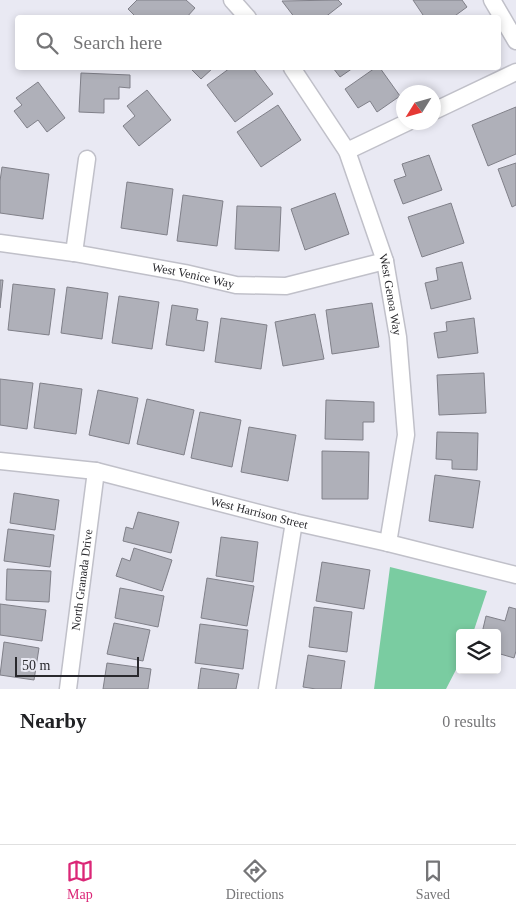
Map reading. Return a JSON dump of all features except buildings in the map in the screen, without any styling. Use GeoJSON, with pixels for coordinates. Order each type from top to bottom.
{"type":"FeatureCollection","features":[{"type":"Feature","properties":{"kind":"street"},"geometry":{"type":"LineString","coordinates":[[232,0],[245,15]]}},
{"type":"Feature","properties":{"kind":"street"},"geometry":{"type":"LineString","coordinates":[[492,0],[501,15]]}},
{"type":"Feature","properties":{"kind":"street"},"geometry":{"type":"LineString","coordinates":[[501,15],[516,41]]}},
{"type":"Feature","properties":{"kind":"street","name":"West Genoa Way"},"geometry":{"type":"LineString","coordinates":[[293,70],[347,151],[385,261],[398,337],[406,435],[388,542]]}},
{"type":"Feature","properties":{"kind":"street"},"geometry":{"type":"LineString","coordinates":[[441,108],[516,72]]}},
{"type":"Feature","properties":{"kind":"street"},"geometry":{"type":"LineString","coordinates":[[347,151],[396,128]]}},
{"type":"Feature","properties":{"kind":"street"},"geometry":{"type":"LineString","coordinates":[[74,253],[87,159]]}},
{"type":"Feature","properties":{"kind":"street","name":"West Venice Way"},"geometry":{"type":"LineString","coordinates":[[0,243],[74,253],[236,284],[286,286],[385,261]]}},
{"type":"Feature","properties":{"kind":"street","name":"West Harrison Street"},"geometry":{"type":"LineString","coordinates":[[0,461],[96,471],[294,522],[388,542],[516,575]]}},
{"type":"Feature","properties":{"kind":"street","name":"North Granada Drive"},"geometry":{"type":"LineString","coordinates":[[68,689],[96,471]]}},
{"type":"Feature","properties":{"kind":"street"},"geometry":{"type":"LineString","coordinates":[[267,689],[294,522]]}},
{"type":"Feature","properties":{"kind":"green space"},"geometry":{"type":"Polygon","coordinates":[[[390,567],[487,591],[474,629],[456,629],[456,670],[446,689],[374,689],[390,567]]]}}]}
